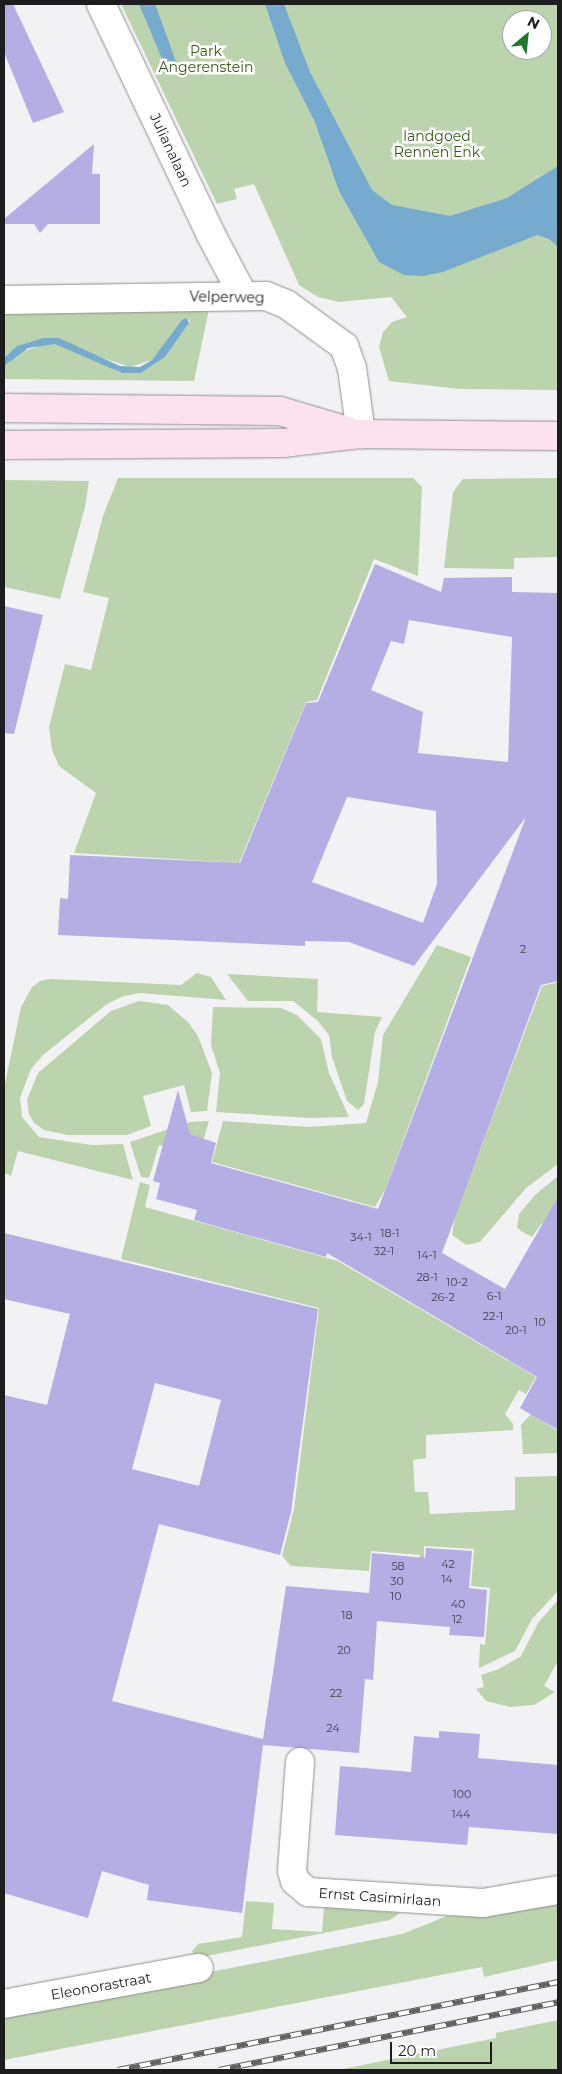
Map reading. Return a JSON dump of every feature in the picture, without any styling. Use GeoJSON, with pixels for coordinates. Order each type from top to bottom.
{"type":"FeatureCollection","features":[{"type":"Feature","properties":{"kind":"main road"},"geometry":{"type":"LineString","coordinates":[[4,408],[280,411],[361,434]]}},
{"type":"Feature","properties":{"kind":"main road"},"geometry":{"type":"LineString","coordinates":[[4,444],[283,443],[361,434],[558,436]]}},
{"type":"Feature","properties":{"kind":"street","name":"Julianalaan"},"geometry":{"type":"LineString","coordinates":[[102,4],[210,233],[243,295]]}},
{"type":"Feature","properties":{"kind":"street","name":"Velperweg"},"geometry":{"type":"LineString","coordinates":[[4,300],[266,296],[286,304],[344,346],[352,368],[361,434]]}},
{"type":"Feature","properties":{"kind":"street","name":"Ernst Casimirlaan"},"geometry":{"type":"LineString","coordinates":[[300,1762],[292,1871],[295,1880],[308,1892],[483,1904],[558,1890]]}},
{"type":"Feature","properties":{"kind":"street","name":"Eleonorastraat"},"geometry":{"type":"LineString","coordinates":[[4,2004],[198,1968]]}},
{"type":"Feature","properties":{"kind":"green space","name":"landgoed Rennen Enk"},"geometry":{"type":"Polygon","coordinates":[[[121,4],[558,4],[558,390],[459,389],[389,381],[379,347],[383,332],[392,322],[407,317],[391,297],[339,302],[318,297],[299,285],[254,184],[234,189],[237,199],[217,204],[121,4]]]}},
{"type":"Feature","properties":{"kind":"green space"},"geometry":{"type":"Polygon","coordinates":[[[209,309],[194,381],[4,379],[4,366],[20,352],[49,343],[68,347],[121,373],[141,373],[165,357],[190,321],[187,318],[152,360],[130,367],[43,338],[17,346],[4,358],[4,314],[209,309]]]}},
{"type":"Feature","properties":{"kind":"green space"},"geometry":{"type":"Polygon","coordinates":[[[118,478],[413,478],[422,487],[418,576],[374,559],[317,700],[306,702],[239,863],[74,853],[96,793],[59,766],[52,750],[49,727],[65,664],[91,670],[109,598],[83,592],[103,516],[118,478]]]}},
{"type":"Feature","properties":{"kind":"green space"},"geometry":{"type":"Polygon","coordinates":[[[558,478],[558,557],[514,558],[514,569],[444,568],[453,492],[463,479],[558,478]]]}},
{"type":"Feature","properties":{"kind":"green space"},"geometry":{"type":"Polygon","coordinates":[[[4,480],[89,481],[85,507],[60,599],[4,587],[4,480]]]}},
{"type":"Feature","properties":{"kind":"green space"},"geometry":{"type":"Polygon","coordinates":[[[437,945],[471,957],[385,1190],[375,1207],[212,1162],[223,1121],[309,1127],[366,1123],[378,1082],[383,1035],[437,945]]]}},
{"type":"Feature","properties":{"kind":"green space"},"geometry":{"type":"Polygon","coordinates":[[[197,973],[211,977],[226,1000],[140,993],[124,996],[107,1004],[43,1055],[31,1069],[20,1098],[22,1117],[39,1137],[92,1145],[123,1144],[133,1180],[18,1151],[11,1176],[4,1173],[4,1088],[21,1007],[32,987],[40,981],[51,979],[181,985],[197,973]]]}},
{"type":"Feature","properties":{"kind":"green space"},"geometry":{"type":"Polygon","coordinates":[[[227,974],[318,979],[317,1012],[382,1017],[375,1032],[364,1104],[358,1110],[347,1101],[332,1057],[329,1035],[318,1021],[293,1001],[248,1001],[227,974]]]}},
{"type":"Feature","properties":{"kind":"green space"},"geometry":{"type":"Polygon","coordinates":[[[558,982],[558,1164],[526,1188],[480,1242],[466,1245],[452,1235],[455,1217],[542,986],[558,982]]]}},
{"type":"Feature","properties":{"kind":"green space"},"geometry":{"type":"Polygon","coordinates":[[[139,1001],[168,1005],[188,1022],[198,1036],[212,1073],[207,1111],[191,1112],[184,1085],[143,1096],[151,1126],[127,1135],[68,1135],[44,1130],[34,1123],[29,1114],[27,1100],[38,1073],[111,1011],[139,1001]]]}},
{"type":"Feature","properties":{"kind":"green space"},"geometry":{"type":"Polygon","coordinates":[[[213,1007],[281,1008],[297,1015],[321,1039],[329,1073],[349,1117],[309,1118],[216,1112],[220,1073],[211,1045],[213,1007]]]}},
{"type":"Feature","properties":{"kind":"green space"},"geometry":{"type":"Polygon","coordinates":[[[209,1121],[199,1155],[159,1145],[149,1178],[141,1177],[130,1142],[190,1122],[209,1121]]]}},
{"type":"Feature","properties":{"kind":"green space"},"geometry":{"type":"Polygon","coordinates":[[[558,1176],[558,1234],[541,1224],[532,1237],[517,1227],[519,1214],[535,1195],[558,1176]]]}},
{"type":"Feature","properties":{"kind":"green space"},"geometry":{"type":"Polygon","coordinates":[[[140,1182],[150,1185],[145,1207],[338,1261],[536,1377],[526,1394],[519,1390],[505,1414],[513,1424],[513,1430],[426,1435],[426,1458],[413,1460],[415,1492],[428,1492],[430,1514],[515,1510],[515,1477],[558,1476],[558,1591],[532,1619],[515,1651],[479,1668],[480,1644],[485,1645],[490,1588],[471,1586],[474,1549],[424,1546],[424,1559],[419,1559],[420,1555],[371,1551],[369,1571],[291,1566],[282,1556],[294,1509],[319,1308],[121,1259],[140,1182]]]}},
{"type":"Feature","properties":{"kind":"green space"},"geometry":{"type":"Polygon","coordinates":[[[531,1414],[558,1431],[558,1453],[523,1454],[521,1425],[531,1414]]]}},
{"type":"Feature","properties":{"kind":"green space"},"geometry":{"type":"Polygon","coordinates":[[[558,1600],[558,1661],[544,1686],[555,1692],[534,1705],[510,1707],[486,1701],[476,1689],[484,1687],[481,1675],[499,1669],[521,1656],[538,1623],[558,1600]]]}},
{"type":"Feature","properties":{"kind":"green space"},"geometry":{"type":"Polygon","coordinates":[[[246,1901],[274,1903],[272,1929],[322,1932],[324,1907],[400,1913],[390,1920],[196,1958],[192,1951],[198,1944],[242,1937],[246,1901]]]}},
{"type":"Feature","properties":{"kind":"green space"},"geometry":{"type":"Polygon","coordinates":[[[558,1903],[558,1960],[484,1977],[482,1967],[4,2060],[4,2013],[402,1934],[447,1916],[486,1917],[558,1903]]]}},
{"type":"Feature","properties":{"kind":"green space"},"geometry":{"type":"Polygon","coordinates":[[[558,2020],[558,2070],[338,2070],[496,2038],[496,2033],[558,2020]]]}},
{"type":"Feature","properties":{"kind":"water"},"geometry":{"type":"Polygon","coordinates":[[[139,4],[155,4],[179,70],[177,73],[167,71],[139,4]]]}},
{"type":"Feature","properties":{"kind":"water"},"geometry":{"type":"Polygon","coordinates":[[[265,4],[284,4],[310,72],[372,190],[392,205],[450,216],[507,198],[558,166],[558,247],[549,239],[537,235],[443,272],[423,276],[404,275],[379,262],[339,191],[315,122],[285,63],[265,4]]]}},
{"type":"Feature","properties":{"kind":"water"},"geometry":{"type":"Polygon","coordinates":[[[187,318],[189,323],[165,357],[141,373],[122,373],[55,344],[28,348],[4,366],[4,358],[17,346],[43,338],[59,338],[120,366],[140,367],[152,360],[182,320],[187,318]]]}},
{"type":"Feature","properties":{"kind":"building"},"geometry":{"type":"Polygon","coordinates":[[[4,4],[13,4],[64,112],[33,123],[4,52],[4,4]]]}},
{"type":"Feature","properties":{"kind":"building"},"geometry":{"type":"Polygon","coordinates":[[[94,144],[92,174],[100,174],[100,224],[48,224],[40,233],[34,224],[4,224],[4,219],[94,144]]]}},
{"type":"Feature","properties":{"kind":"building"},"geometry":{"type":"Polygon","coordinates":[[[375,564],[441,592],[444,578],[512,577],[512,592],[558,593],[558,981],[541,985],[442,1253],[505,1289],[558,1197],[558,1430],[520,1408],[537,1377],[327,1253],[326,1257],[194,1220],[197,1210],[156,1199],[160,1183],[153,1181],[178,1090],[190,1134],[216,1143],[211,1163],[378,1209],[526,817],[414,966],[349,942],[305,941],[305,946],[58,935],[60,898],[68,899],[70,855],[240,863],[306,703],[318,702],[375,564]],[[409,620],[404,644],[391,641],[371,690],[423,712],[418,753],[508,762],[512,637],[409,620]],[[347,797],[312,882],[423,923],[437,884],[436,811],[347,797]]]}},
{"type":"Feature","properties":{"kind":"building"},"geometry":{"type":"Polygon","coordinates":[[[4,606],[43,615],[14,734],[4,733],[4,606]]]}},
{"type":"Feature","properties":{"kind":"building"},"geometry":{"type":"Polygon","coordinates":[[[4,1233],[318,1309],[291,1512],[280,1555],[159,1524],[112,1701],[263,1739],[286,1586],[369,1593],[372,1553],[425,1558],[426,1548],[472,1551],[469,1588],[487,1590],[484,1637],[449,1635],[450,1627],[377,1621],[373,1680],[365,1679],[359,1753],[263,1745],[242,1913],[147,1900],[149,1885],[102,1871],[88,1918],[4,1893],[4,1395],[47,1405],[70,1314],[4,1299],[4,1233]],[[155,1383],[132,1469],[199,1486],[221,1400],[155,1383]]]}},
{"type":"Feature","properties":{"kind":"building"},"geometry":{"type":"Polygon","coordinates":[[[439,1731],[480,1734],[478,1758],[558,1765],[558,1834],[469,1827],[467,1845],[335,1835],[340,1766],[411,1772],[414,1736],[439,1738],[439,1731]]]}},
{"type":"Feature","properties":{"kind":"railway"},"geometry":{"type":"LineString","coordinates":[[118,2070],[558,1982]]}},
{"type":"Feature","properties":{"kind":"railway"},"geometry":{"type":"LineString","coordinates":[[219,2070],[558,2002]]}},
{"type":"Feature","properties":{"kind":"park label","name":"Park Angerenstein"},"geometry":{"type":"Point","coordinates":[206,59]}}]}
